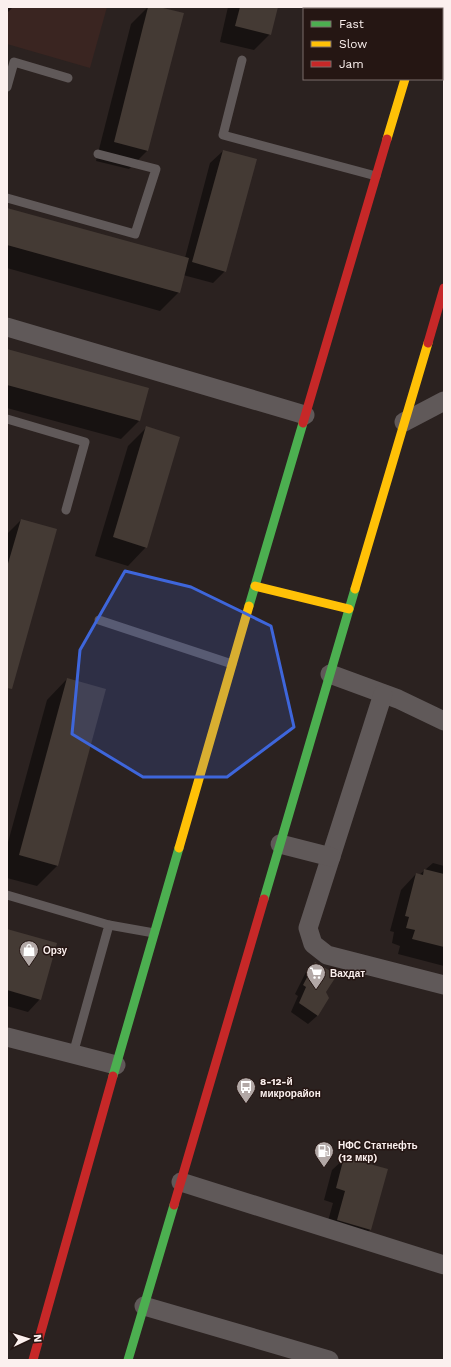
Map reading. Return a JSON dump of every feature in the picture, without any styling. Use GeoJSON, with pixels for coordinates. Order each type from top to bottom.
{"type":"FeatureCollection","features":[{"type":"Feature","properties":{"kind":"street"},"geometry":{"type":"LineString","coordinates":[[32,1360],[232,664],[405,80]]}},
{"type":"Feature","properties":{"kind":"street"},"geometry":{"type":"LineString","coordinates":[[128,1360],[444,288]]}},
{"type":"Feature","properties":{"kind":"street"},"geometry":{"type":"LineString","coordinates":[[7,327],[305,415]]}},
{"type":"Feature","properties":{"kind":"street"},"geometry":{"type":"LineString","coordinates":[[404,422],[444,401]]}},
{"type":"Feature","properties":{"kind":"street"},"geometry":{"type":"LineString","coordinates":[[255,586],[349,609]]}},
{"type":"Feature","properties":{"kind":"street"},"geometry":{"type":"LineString","coordinates":[[330,674],[398,699],[444,721]]}},
{"type":"Feature","properties":{"kind":"street"},"geometry":{"type":"LineString","coordinates":[[383,694],[308,928],[313,944],[327,955],[444,985]]}},
{"type":"Feature","properties":{"kind":"street"},"geometry":{"type":"LineString","coordinates":[[280,844],[331,857]]}},
{"type":"Feature","properties":{"kind":"street"},"geometry":{"type":"LineString","coordinates":[[7,1036],[116,1065]]}},
{"type":"Feature","properties":{"kind":"street"},"geometry":{"type":"LineString","coordinates":[[181,1182],[444,1265]]}},
{"type":"Feature","properties":{"kind":"street"},"geometry":{"type":"LineString","coordinates":[[144,1306],[329,1360]]}},
{"type":"Feature","properties":{"kind":"lane"},"geometry":{"type":"LineString","coordinates":[[242,60],[223,135],[376,176]]}},
{"type":"Feature","properties":{"kind":"lane"},"geometry":{"type":"LineString","coordinates":[[7,87],[14,62],[68,78]]}},
{"type":"Feature","properties":{"kind":"lane"},"geometry":{"type":"LineString","coordinates":[[7,198],[134,234],[156,169],[98,154]]}},
{"type":"Feature","properties":{"kind":"lane"},"geometry":{"type":"LineString","coordinates":[[7,419],[85,442],[66,510]]}},
{"type":"Feature","properties":{"kind":"lane"},"geometry":{"type":"LineString","coordinates":[[100,620],[232,664]]}},
{"type":"Feature","properties":{"kind":"lane"},"geometry":{"type":"LineString","coordinates":[[7,895],[109,925],[154,933]]}},
{"type":"Feature","properties":{"kind":"lane"},"geometry":{"type":"LineString","coordinates":[[73,1054],[109,925]]}},
{"type":"Feature","properties":{"kind":"highlighted area"},"geometry":{"type":"Polygon","coordinates":[[[125,571],[191,587],[271,626],[294,727],[227,777],[143,777],[72,734],[80,650],[125,571]]]}},
{"type":"Feature","properties":{"kind":"shaded area"},"geometry":{"type":"Polygon","coordinates":[[[7,7],[107,7],[90,68],[7,44],[7,7]]]}},
{"type":"Feature","properties":{"kind":"building"},"geometry":{"type":"Polygon","coordinates":[[[148,7],[159,7],[184,13],[148,151],[114,142],[148,7]]]}},
{"type":"Feature","properties":{"kind":"building"},"geometry":{"type":"Polygon","coordinates":[[[240,7],[278,7],[271,35],[235,26],[240,7]]]}},
{"type":"Feature","properties":{"kind":"building"},"geometry":{"type":"Polygon","coordinates":[[[223,150],[257,159],[226,272],[192,262],[223,150]]]}},
{"type":"Feature","properties":{"kind":"building"},"geometry":{"type":"Polygon","coordinates":[[[7,208],[189,258],[180,293],[7,245],[7,208]]]}},
{"type":"Feature","properties":{"kind":"building"},"geometry":{"type":"Polygon","coordinates":[[[7,349],[149,388],[140,421],[7,385],[7,349]]]}},
{"type":"Feature","properties":{"kind":"building"},"geometry":{"type":"Polygon","coordinates":[[[146,426],[180,437],[147,548],[113,537],[146,426]]]}},
{"type":"Feature","properties":{"kind":"building"},"geometry":{"type":"Polygon","coordinates":[[[21,519],[57,529],[12,689],[7,688],[7,567],[21,519]]]}},
{"type":"Feature","properties":{"kind":"building"},"geometry":{"type":"Polygon","coordinates":[[[67,678],[106,689],[58,866],[19,855],[67,678]]]}},
{"type":"Feature","properties":{"kind":"building"},"geometry":{"type":"Polygon","coordinates":[[[424,869],[444,874],[444,947],[412,939],[415,930],[406,928],[409,917],[405,916],[416,873],[423,875],[424,869]]]}},
{"type":"Feature","properties":{"kind":"building","name":"Орзу"},"geometry":{"type":"Polygon","coordinates":[[[7,929],[57,943],[41,1000],[7,990],[7,929]]]}},
{"type":"Feature","properties":{"kind":"building","name":"Вахдат"},"geometry":{"type":"Polygon","coordinates":[[[315,962],[337,975],[326,992],[329,998],[318,1016],[299,1003],[306,987],[303,985],[315,962]]]}},
{"type":"Feature","properties":{"kind":"building"},"geometry":{"type":"Polygon","coordinates":[[[344,1157],[388,1169],[371,1230],[337,1220],[345,1191],[336,1188],[344,1157]]]}},
{"type":"Feature","properties":{"kind":"traffic: fast"},"geometry":{"type":"LineString","coordinates":[[249,606],[303,423]]}},
{"type":"Feature","properties":{"kind":"traffic: fast"},"geometry":{"type":"LineString","coordinates":[[264,899],[355,589]]}},
{"type":"Feature","properties":{"kind":"traffic: fast"},"geometry":{"type":"LineString","coordinates":[[113,1076],[179,848]]}},
{"type":"Feature","properties":{"kind":"traffic: fast"},"geometry":{"type":"LineString","coordinates":[[128,1360],[174,1205]]}},
{"type":"Feature","properties":{"kind":"traffic: slow"},"geometry":{"type":"LineString","coordinates":[[387,139],[405,80]]}},
{"type":"Feature","properties":{"kind":"traffic: slow"},"geometry":{"type":"LineString","coordinates":[[355,589],[428,343]]}},
{"type":"Feature","properties":{"kind":"traffic: slow"},"geometry":{"type":"LineString","coordinates":[[255,586],[349,609]]}},
{"type":"Feature","properties":{"kind":"traffic: slow"},"geometry":{"type":"LineString","coordinates":[[179,848],[249,606]]}},
{"type":"Feature","properties":{"kind":"traffic: jam"},"geometry":{"type":"LineString","coordinates":[[303,423],[387,139]]}},
{"type":"Feature","properties":{"kind":"traffic: jam"},"geometry":{"type":"LineString","coordinates":[[428,343],[444,288]]}},
{"type":"Feature","properties":{"kind":"traffic: jam"},"geometry":{"type":"LineString","coordinates":[[174,1205],[264,899]]}},
{"type":"Feature","properties":{"kind":"traffic: jam"},"geometry":{"type":"LineString","coordinates":[[33,1360],[113,1076]]}},
{"type":"Feature","properties":{"kind":"place","name":"Орзу"},"geometry":{"type":"Point","coordinates":[29,967]}},
{"type":"Feature","properties":{"kind":"place","name":"Вахдат"},"geometry":{"type":"Point","coordinates":[316,990]}},
{"type":"Feature","properties":{"kind":"place","name":"8-12-й микрорайон"},"geometry":{"type":"Point","coordinates":[246,1104]}},
{"type":"Feature","properties":{"kind":"place","name":"НФС Статнефть (12 мкр)"},"geometry":{"type":"Point","coordinates":[324,1168]}}]}
